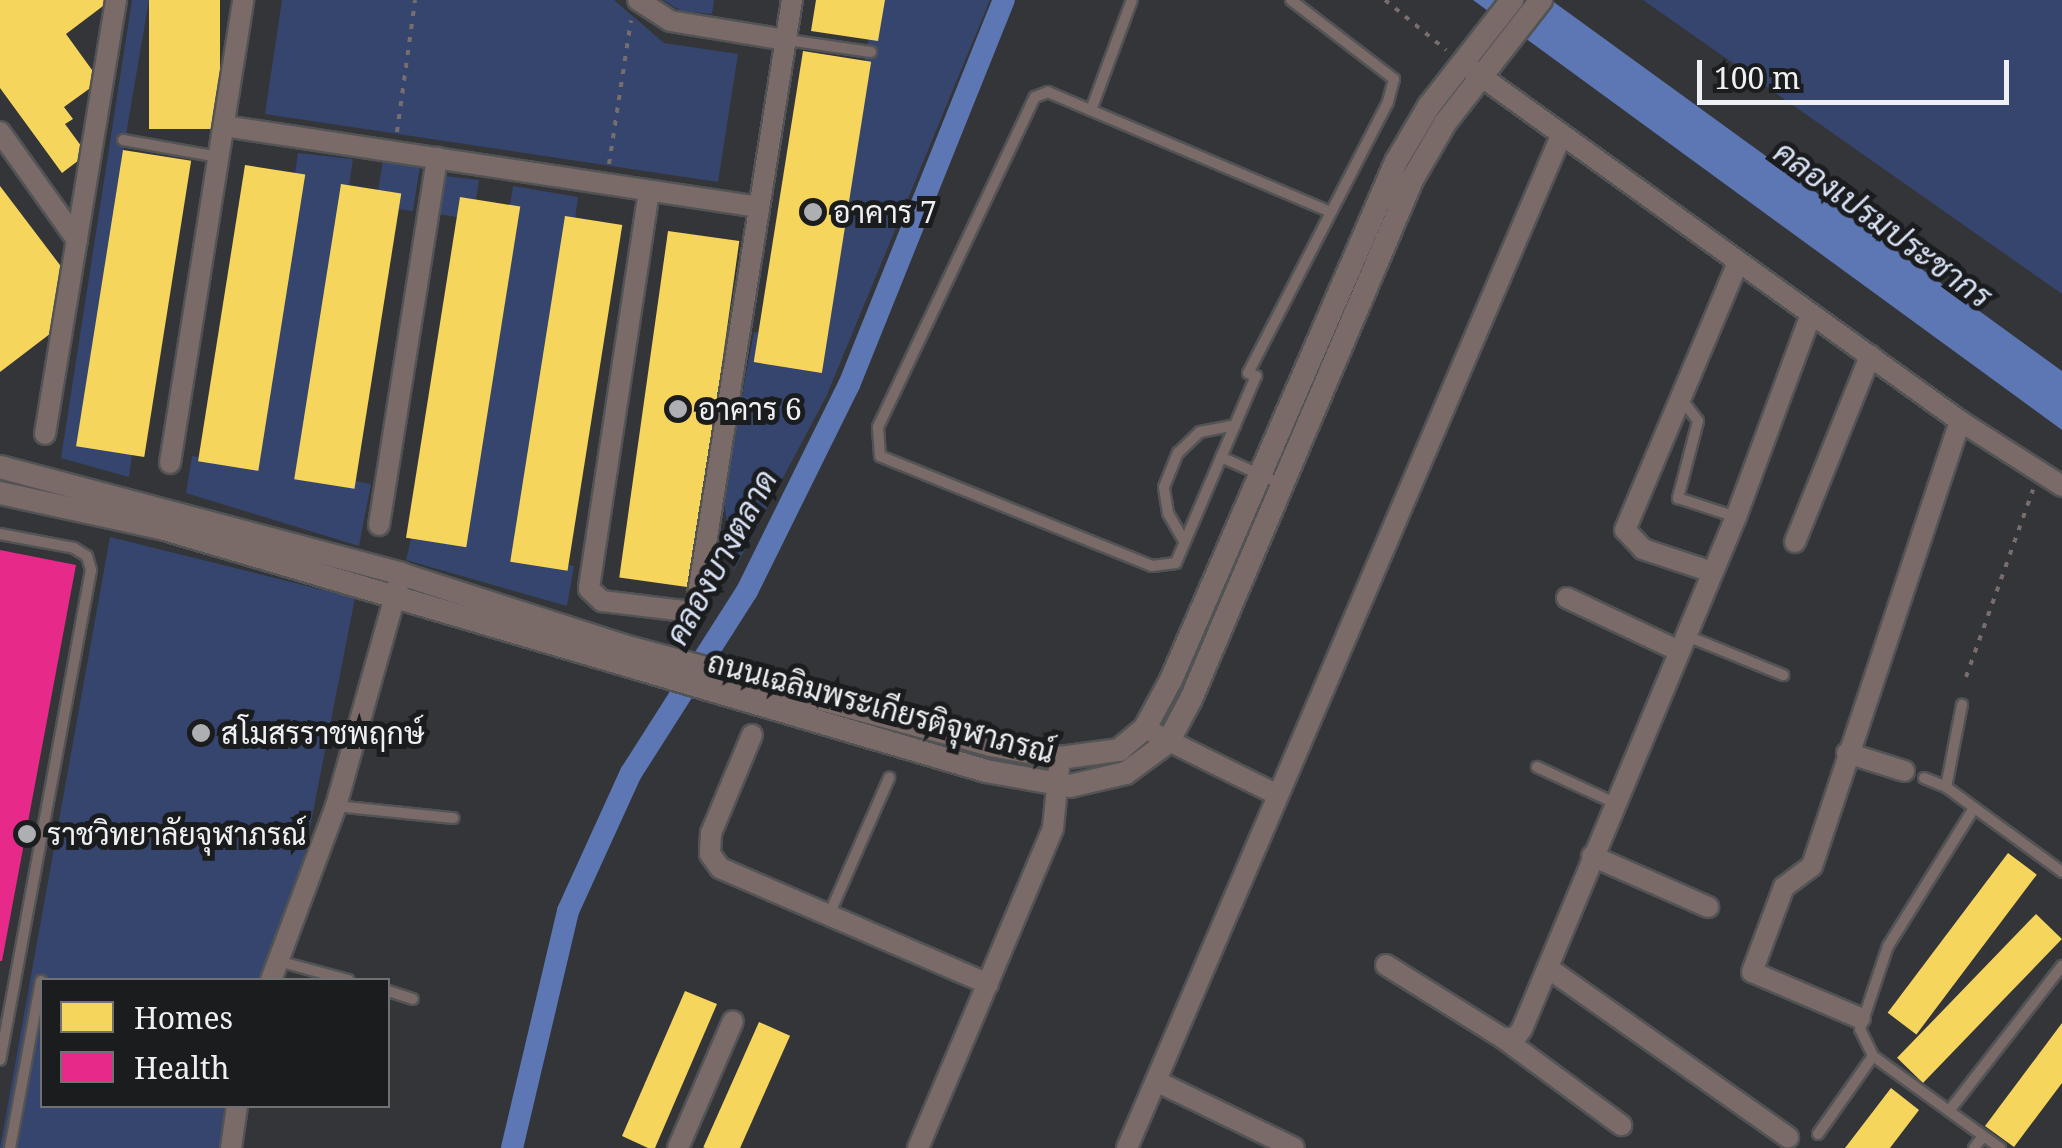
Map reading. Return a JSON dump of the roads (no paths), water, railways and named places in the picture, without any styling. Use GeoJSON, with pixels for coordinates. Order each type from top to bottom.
{"type":"FeatureCollection","features":[{"type":"Feature","properties":{"kind":"street"},"geometry":{"type":"LineString","coordinates":[[45,434],[116,0]]}},
{"type":"Feature","properties":{"kind":"street"},"geometry":{"type":"LineString","coordinates":[[170,464],[244,0]]}},
{"type":"Feature","properties":{"kind":"street"},"geometry":{"type":"LineString","coordinates":[[649,191],[588,589],[602,601],[696,608],[792,0]]}},
{"type":"Feature","properties":{"kind":"street"},"geometry":{"type":"LineString","coordinates":[[1168,742],[1412,180],[1512,0]]}},
{"type":"Feature","properties":{"kind":"street"},"geometry":{"type":"LineString","coordinates":[[1274,793],[1145,728],[1396,162],[1477,61],[1541,0]]}},
{"type":"Feature","properties":{"kind":"street"},"geometry":{"type":"LineString","coordinates":[[635,9],[670,22],[786,40]]}},
{"type":"Feature","properties":{"kind":"street"},"geometry":{"type":"LineString","coordinates":[[1477,61],[1560,138],[1960,421],[2062,486]]}},
{"type":"Feature","properties":{"kind":"street"},"geometry":{"type":"LineString","coordinates":[[224,126],[759,207]]}},
{"type":"Feature","properties":{"kind":"street"},"geometry":{"type":"LineString","coordinates":[[0,132],[77,240]]}},
{"type":"Feature","properties":{"kind":"street"},"geometry":{"type":"LineString","coordinates":[[1126,1148],[1274,793],[1560,138]]}},
{"type":"Feature","properties":{"kind":"street"},"geometry":{"type":"LineString","coordinates":[[378,525],[437,158]]}},
{"type":"Feature","properties":{"kind":"street"},"geometry":{"type":"LineString","coordinates":[[1712,572],[1642,549],[1625,530],[1738,262]]}},
{"type":"Feature","properties":{"kind":"street"},"geometry":{"type":"LineString","coordinates":[[1502,1038],[1515,1038],[1522,1030],[1736,517],[1810,314]]}},
{"type":"Feature","properties":{"kind":"street"},"geometry":{"type":"LineString","coordinates":[[1795,542],[1870,356]]}},
{"type":"Feature","properties":{"kind":"street"},"geometry":{"type":"LineString","coordinates":[[1860,1018],[1752,972],[1784,887],[1812,866],[1960,421]]}},
{"type":"Feature","properties":{"kind":"street","name":"ถนนเฉลิมพระเกียรติจุฬาภรณ์"},"geometry":{"type":"LineString","coordinates":[[0,467],[398,584],[620,656],[778,699],[1060,758],[1119,750],[1145,728]]}},
{"type":"Feature","properties":{"kind":"street","name":"ถนนเฉลิมพระเกียรติจุฬาภรณ์"},"geometry":{"type":"LineString","coordinates":[[0,493],[398,584]]}},
{"type":"Feature","properties":{"kind":"street"},"geometry":{"type":"LineString","coordinates":[[275,971],[336,806],[398,584]]}},
{"type":"Feature","properties":{"kind":"street"},"geometry":{"type":"LineString","coordinates":[[1568,598],[1682,643]]}},
{"type":"Feature","properties":{"kind":"street","name":"ถนนเฉลิมพระเกียรติจุฬาภรณ์"},"geometry":{"type":"LineString","coordinates":[[778,699],[986,772],[1059,784],[1126,772],[1168,742]]}},
{"type":"Feature","properties":{"kind":"street"},"geometry":{"type":"LineString","coordinates":[[752,735],[711,833],[710,854],[720,868],[988,984]]}},
{"type":"Feature","properties":{"kind":"street"},"geometry":{"type":"LineString","coordinates":[[1847,753],[1914,774]]}},
{"type":"Feature","properties":{"kind":"street"},"geometry":{"type":"LineString","coordinates":[[918,1148],[1052,828],[1060,758]]}},
{"type":"Feature","properties":{"kind":"street"},"geometry":{"type":"LineString","coordinates":[[1592,856],[1708,908]]}},
{"type":"Feature","properties":{"kind":"street"},"geometry":{"type":"LineString","coordinates":[[1386,965],[1502,1038],[1621,1125]]}},
{"type":"Feature","properties":{"kind":"street"},"geometry":{"type":"LineString","coordinates":[[1548,968],[1788,1137]]}},
{"type":"Feature","properties":{"kind":"street"},"geometry":{"type":"LineString","coordinates":[[678,1148],[733,1021]]}},
{"type":"Feature","properties":{"kind":"street"},"geometry":{"type":"LineString","coordinates":[[1156,1081],[1294,1148]]}},
{"type":"Feature","properties":{"kind":"street"},"geometry":{"type":"LineString","coordinates":[[231,1148],[238,1108]]}},
{"type":"Feature","properties":{"kind":"lane"},"geometry":{"type":"LineString","coordinates":[[1091,110],[1132,0]]}},
{"type":"Feature","properties":{"kind":"lane"},"geometry":{"type":"LineString","coordinates":[[1291,0],[1394,79],[1388,102],[1328,211],[1248,372],[1256,376],[1176,564],[1152,566],[880,456],[876,442],[1028,107],[1048,92],[1328,211]]}},
{"type":"Feature","properties":{"kind":"lane"},"geometry":{"type":"LineString","coordinates":[[786,40],[871,52]]}},
{"type":"Feature","properties":{"kind":"lane"},"geometry":{"type":"LineString","coordinates":[[123,140],[218,157]]}},
{"type":"Feature","properties":{"kind":"lane"},"geometry":{"type":"LineString","coordinates":[[1680,396],[1698,421],[1678,498],[1736,517]]}},
{"type":"Feature","properties":{"kind":"lane"},"geometry":{"type":"LineString","coordinates":[[1184,541],[1168,513],[1164,487],[1178,453],[1200,432],[1234,425]]}},
{"type":"Feature","properties":{"kind":"lane"},"geometry":{"type":"LineString","coordinates":[[1221,457],[1280,484]]}},
{"type":"Feature","properties":{"kind":"lane"},"geometry":{"type":"LineString","coordinates":[[0,534],[74,548],[87,556],[91,570],[0,1060]]}},
{"type":"Feature","properties":{"kind":"lane"},"geometry":{"type":"LineString","coordinates":[[1682,643],[1783,676]]}},
{"type":"Feature","properties":{"kind":"lane"},"geometry":{"type":"LineString","coordinates":[[1946,787],[1962,705]]}},
{"type":"Feature","properties":{"kind":"lane"},"geometry":{"type":"LineString","coordinates":[[1537,767],[1614,803]]}},
{"type":"Feature","properties":{"kind":"lane"},"geometry":{"type":"LineString","coordinates":[[1914,774],[1946,787],[2062,872]]}},
{"type":"Feature","properties":{"kind":"lane"},"geometry":{"type":"LineString","coordinates":[[828,915],[889,778]]}},
{"type":"Feature","properties":{"kind":"lane"},"geometry":{"type":"LineString","coordinates":[[336,806],[453,818]]}},
{"type":"Feature","properties":{"kind":"lane"},"geometry":{"type":"LineString","coordinates":[[1974,808],[1888,946],[1860,1018],[1862,1040],[1872,1056],[2000,1148]]}},
{"type":"Feature","properties":{"kind":"lane"},"geometry":{"type":"LineString","coordinates":[[1948,1111],[2062,966]]}},
{"type":"Feature","properties":{"kind":"lane"},"geometry":{"type":"LineString","coordinates":[[275,971],[332,978]]}},
{"type":"Feature","properties":{"kind":"lane"},"geometry":{"type":"LineString","coordinates":[[10,1148],[40,986]]}},
{"type":"Feature","properties":{"kind":"lane"},"geometry":{"type":"LineString","coordinates":[[390,992],[413,998]]}},
{"type":"Feature","properties":{"kind":"lane"},"geometry":{"type":"LineString","coordinates":[[1818,1134],[1872,1056]]}},
{"type":"Feature","properties":{"kind":"lane"},"geometry":{"type":"LineString","coordinates":[[1974,1148],[1983,1136]]}},
{"type":"Feature","properties":{"kind":"waterway","name":"คลองบางตลาด"},"geometry":{"type":"LineString","coordinates":[[512,1148],[568,911],[631,773],[747,591],[849,385],[1004,0]]}},
{"type":"Feature","properties":{"kind":"place","name":"อาคาร 7"},"geometry":{"type":"Point","coordinates":[813,212]}},
{"type":"Feature","properties":{"kind":"place","name":"อาคาร 6"},"geometry":{"type":"Point","coordinates":[678,409]}},
{"type":"Feature","properties":{"kind":"place","name":"สโมสรราชพฤกษ์"},"geometry":{"type":"Point","coordinates":[201,733]}},
{"type":"Feature","properties":{"kind":"place","name":"ราชวิทยาลัยจุฬาภรณ์"},"geometry":{"type":"Point","coordinates":[27,834]}},
{"type":"Feature","properties":{"kind":"water label","name":"คลองเปรมประชากร"},"geometry":{"type":"Point","coordinates":[1883,224]}}]}
